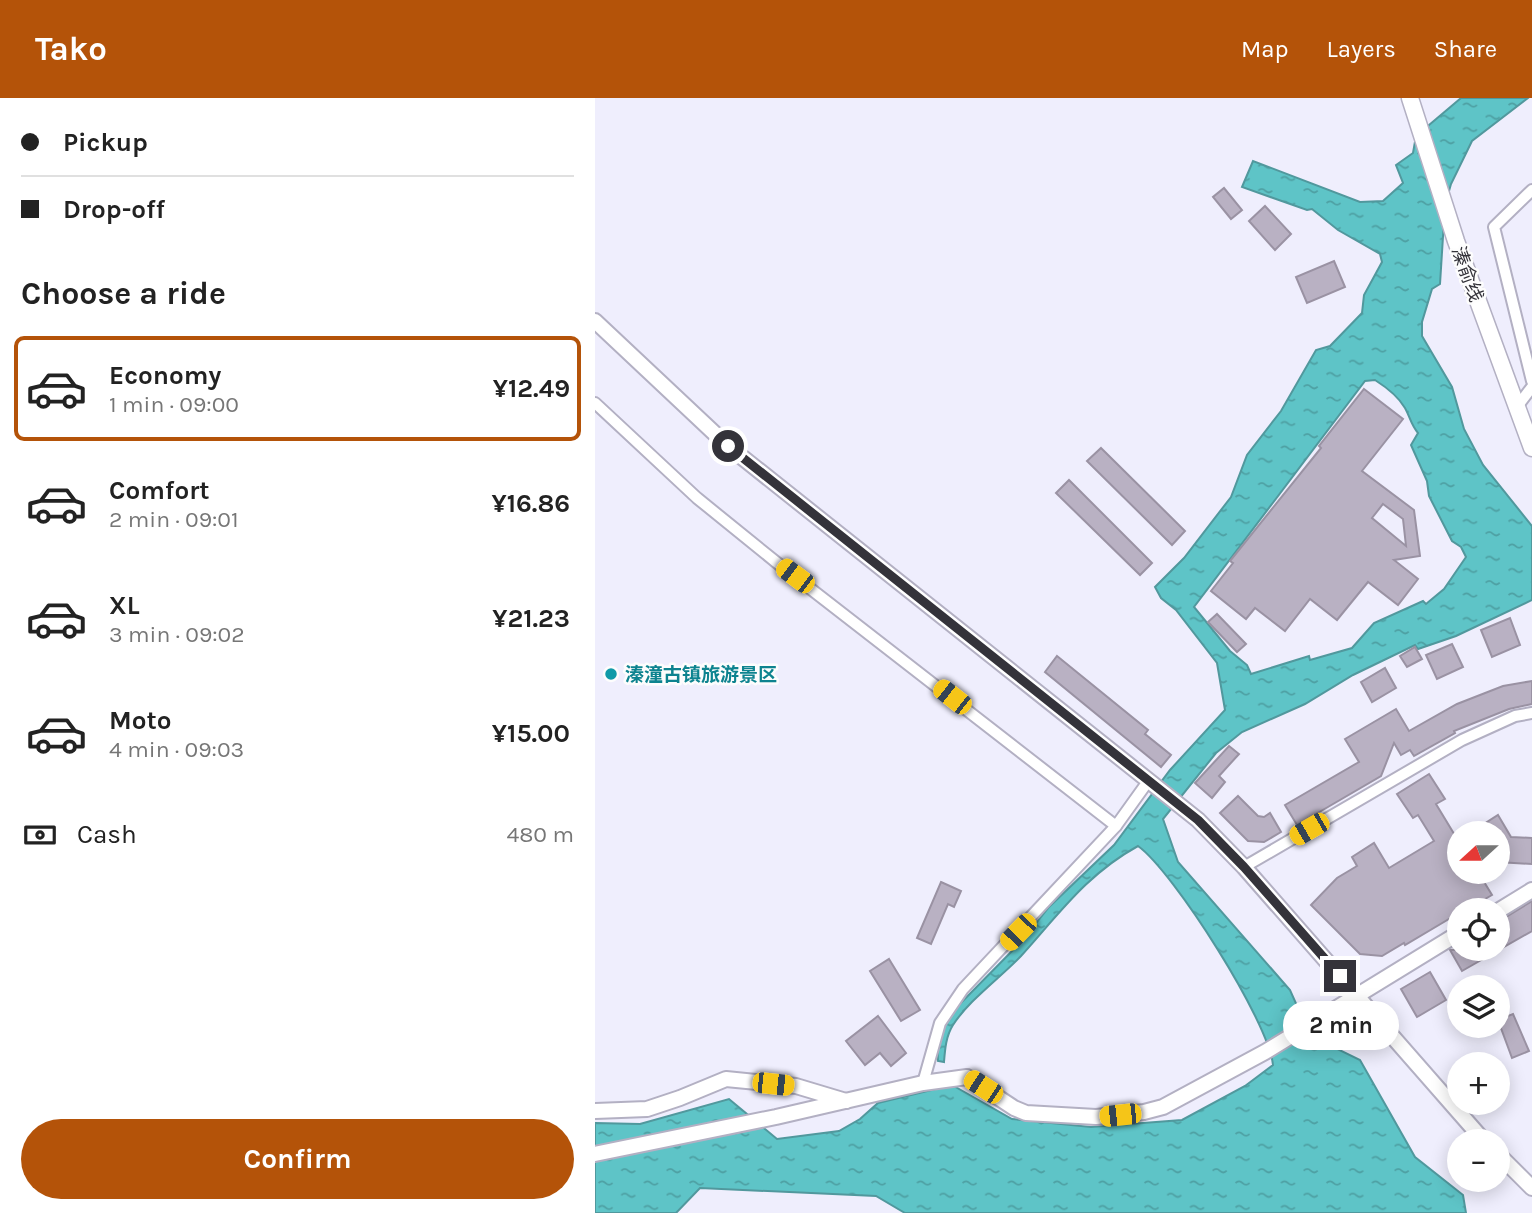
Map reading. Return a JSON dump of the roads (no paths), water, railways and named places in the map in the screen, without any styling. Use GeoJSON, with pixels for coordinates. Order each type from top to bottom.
{"type":"FeatureCollection","features":[{"type":"Feature","properties":{"kind":"main road","name":"溱俞线"},"geometry":{"type":"LineString","coordinates":[[1410,98],[1456,242],[1532,448]]}},
{"type":"Feature","properties":{"kind":"street"},"geometry":{"type":"LineString","coordinates":[[1532,190],[1494,227],[1532,381]]}},
{"type":"Feature","properties":{"kind":"street"},"geometry":{"type":"LineString","coordinates":[[595,321],[728,446],[1184,809],[1244,867],[1473,1129]]}},
{"type":"Feature","properties":{"kind":"street"},"geometry":{"type":"LineString","coordinates":[[1516,408],[1532,387]]}},
{"type":"Feature","properties":{"kind":"street"},"geometry":{"type":"LineString","coordinates":[[595,403],[697,498],[775,562],[1117,826]]}},
{"type":"Feature","properties":{"kind":"street"},"geometry":{"type":"LineString","coordinates":[[1244,867],[1462,740],[1515,716],[1532,713]]}},
{"type":"Feature","properties":{"kind":"street"},"geometry":{"type":"LineString","coordinates":[[923,1083],[940,1023],[964,989],[1117,826],[1149,780]]}},
{"type":"Feature","properties":{"kind":"street"},"geometry":{"type":"LineString","coordinates":[[1510,904],[1532,890]]}},
{"type":"Feature","properties":{"kind":"street"},"geometry":{"type":"LineString","coordinates":[[595,1154],[923,1083],[967,1077],[1026,1113],[1096,1117],[1144,1112],[1163,1107],[1265,1052],[1447,940]]}},
{"type":"Feature","properties":{"kind":"street"},"geometry":{"type":"LineString","coordinates":[[595,1111],[647,1108],[726,1079],[796,1086],[848,1101]]}},
{"type":"Feature","properties":{"kind":"street"},"geometry":{"type":"LineString","coordinates":[[1510,1166],[1532,1188]]}},
{"type":"Feature","properties":{"kind":"water"},"geometry":{"type":"Polygon","coordinates":[[[1461,98],[1528,98],[1472,141],[1451,184],[1445,205],[1440,284],[1432,289],[1422,322],[1422,336],[1452,387],[1464,429],[1483,465],[1532,526],[1532,600],[1456,636],[1418,649],[1415,645],[1353,675],[1305,704],[1242,732],[1216,753],[1163,819],[1178,862],[1290,990],[1298,1008],[1325,1043],[1360,1060],[1415,1157],[1447,1182],[1447,1192],[1459,1192],[1463,1195],[1466,1213],[905,1213],[876,1196],[700,1188],[676,1213],[595,1213],[595,1123],[640,1124],[729,1099],[777,1139],[839,1131],[860,1119],[878,1103],[952,1085],[1012,1119],[1091,1127],[1182,1120],[1245,1086],[1273,1065],[1268,1044],[1255,1016],[1217,949],[1174,885],[1138,846],[1089,882],[1021,956],[967,1007],[949,1034],[944,1062],[938,1061],[937,1035],[944,1020],[1021,942],[1049,907],[1114,845],[1170,770],[1225,710],[1217,663],[1176,610],[1161,598],[1155,587],[1184,558],[1231,497],[1247,455],[1281,411],[1316,350],[1330,346],[1362,313],[1364,295],[1382,262],[1380,254],[1338,230],[1312,209],[1307,210],[1242,187],[1253,161],[1360,202],[1383,201],[1403,183],[1396,165],[1413,153],[1416,136],[1461,98]],[[1375,380],[1365,381],[1194,607],[1230,651],[1247,665],[1251,674],[1309,656],[1310,660],[1352,648],[1374,623],[1423,601],[1426,604],[1444,589],[1466,557],[1461,547],[1452,541],[1429,496],[1427,481],[1411,445],[1418,433],[1407,411],[1391,392],[1375,380]]]}},
{"type":"Feature","properties":{"kind":"place","name":"溱潼古镇旅游景区"},"geometry":{"type":"Point","coordinates":[611,674]}}]}
